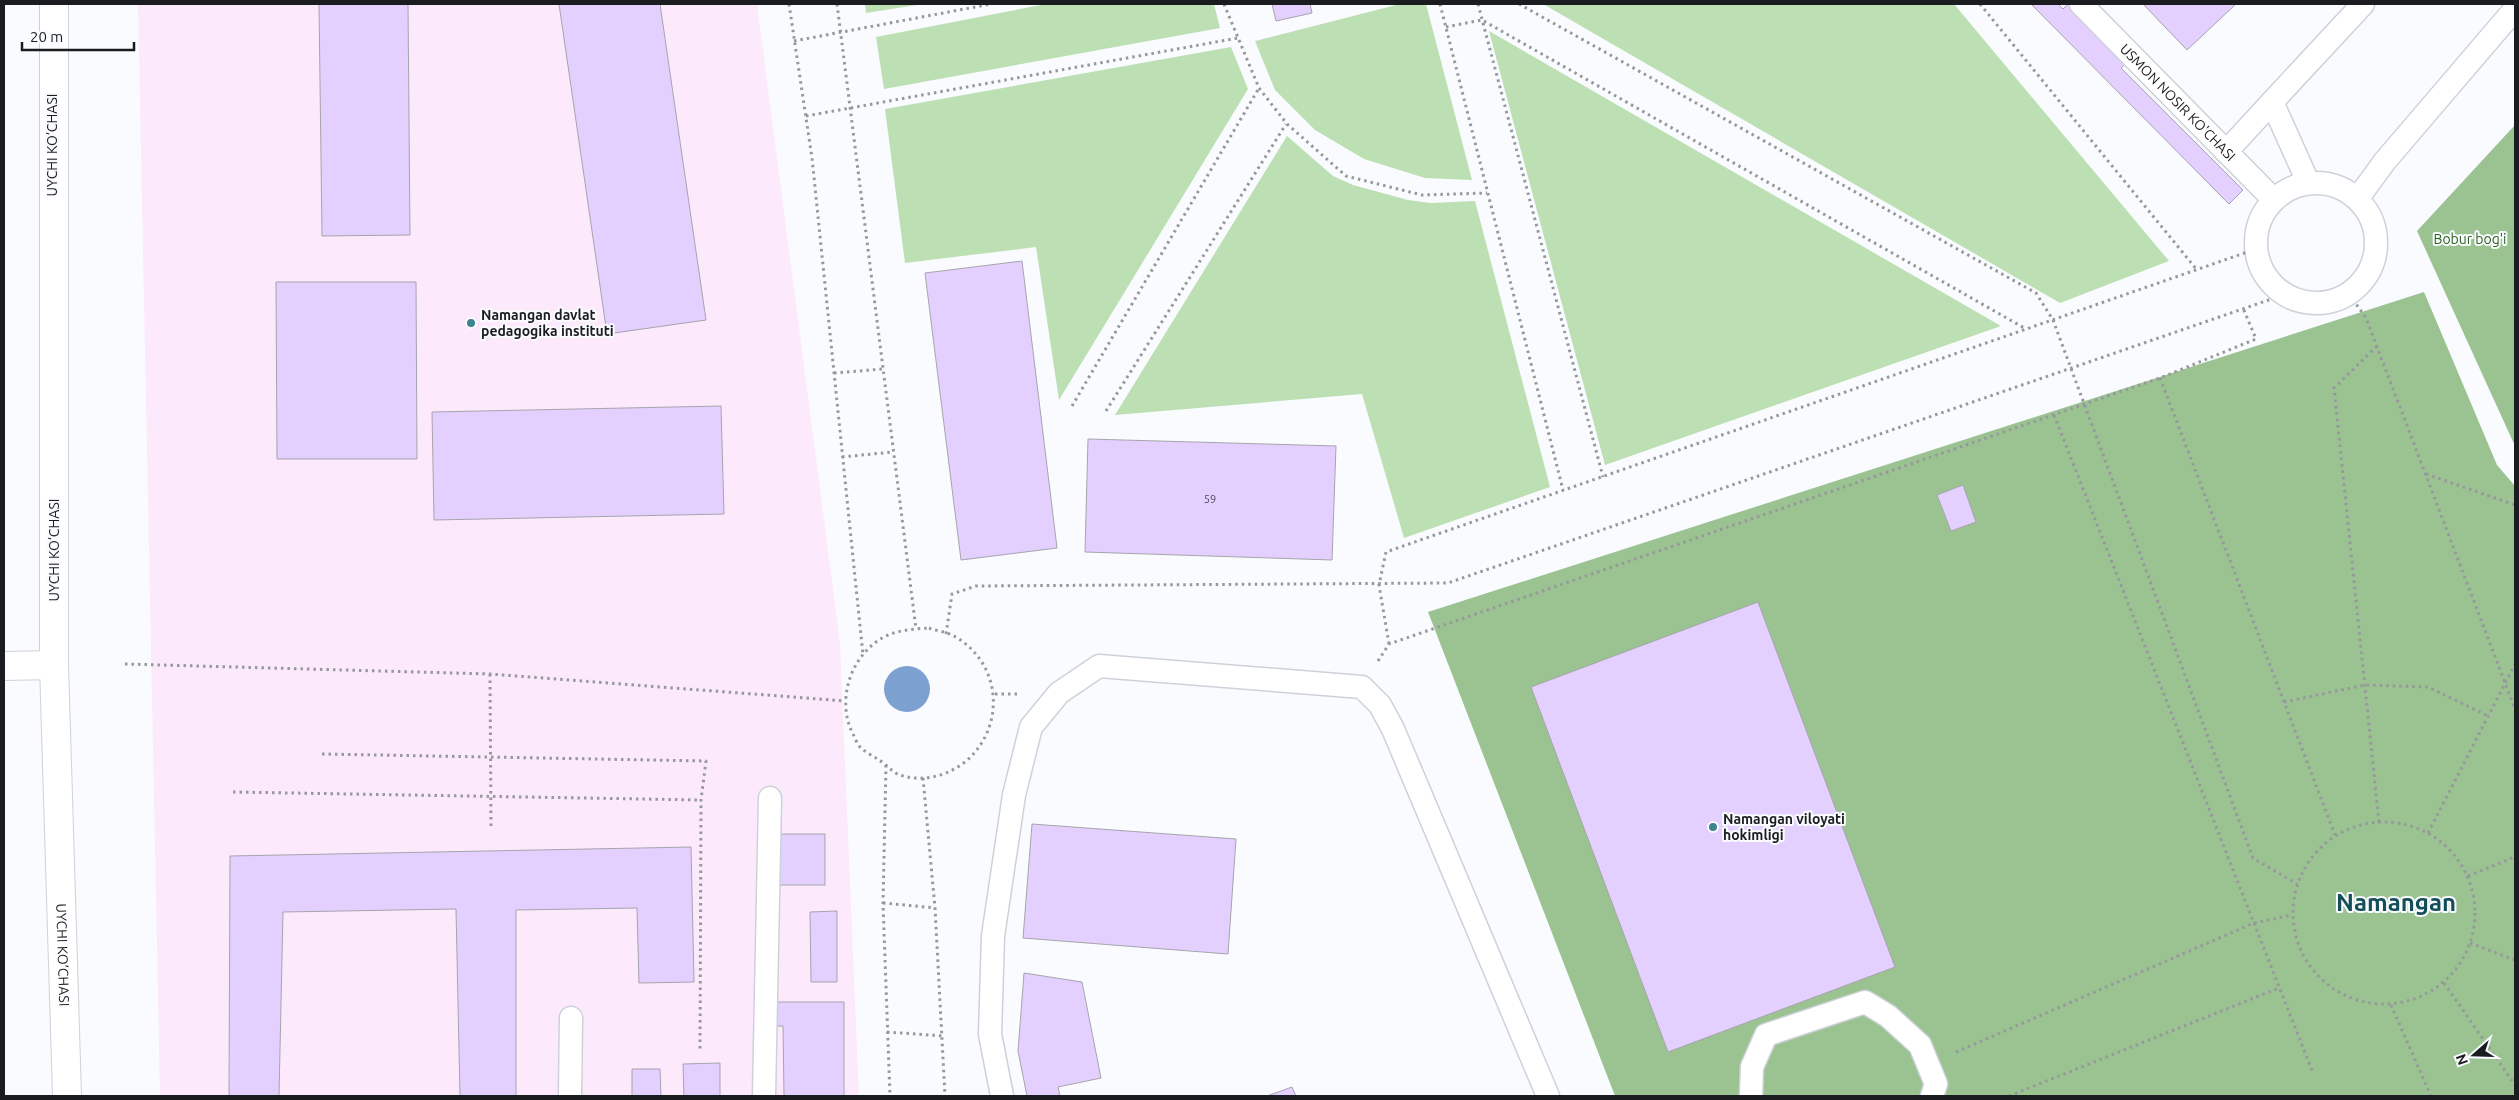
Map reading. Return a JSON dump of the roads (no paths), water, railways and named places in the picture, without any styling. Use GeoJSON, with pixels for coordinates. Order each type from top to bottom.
{"type":"FeatureCollection","features":[{"type":"Feature","properties":{"kind":"main road","name":"UYCHI KO’CHASI"},"geometry":{"type":"LineString","coordinates":[[54,4],[54,665],[68,1096]]}},
{"type":"Feature","properties":{"kind":"main road"},"geometry":{"type":"LineString","coordinates":[[4,666],[54,665]]}},
{"type":"Feature","properties":{"kind":"lane","name":"USMON NOSIR KO'CHASI"},"geometry":{"type":"LineString","coordinates":[[2081,4],[2274,200]]}},
{"type":"Feature","properties":{"kind":"lane"},"geometry":{"type":"LineString","coordinates":[[2226,152],[2272,102],[2349,8]]}},
{"type":"Feature","properties":{"kind":"lane"},"geometry":{"type":"LineString","coordinates":[[2358,198],[2385,161],[2515,9]]}},
{"type":"Feature","properties":{"kind":"lane"},"geometry":{"type":"LineString","coordinates":[[2272,102],[2308,182]]}},
{"type":"Feature","properties":{"kind":"lane"},"geometry":{"type":"LineString","coordinates":[[2308,182],[2334,184],[2358,198],[2373,221],[2376,248],[2368,274],[2349,294],[2324,303],[2297,300],[2274,287],[2258,264],[2255,237],[2263,211],[2282,192],[2308,182]]}},
{"type":"Feature","properties":{"kind":"lane"},"geometry":{"type":"LineString","coordinates":[[1002,1096],[990,1034],[993,936],[1014,795],[1031,727],[1059,693],[1099,666],[1362,687],[1380,705],[1393,729],[1548,1096]]}},
{"type":"Feature","properties":{"kind":"lane"},"geometry":{"type":"LineString","coordinates":[[764,1096],[770,798]]}},
{"type":"Feature","properties":{"kind":"lane"},"geometry":{"type":"LineString","coordinates":[[1751,1096],[1752,1067],[1766,1035],[1865,1002],[1888,1016],[1920,1045],[1936,1084],[1932,1096]]}},
{"type":"Feature","properties":{"kind":"lane"},"geometry":{"type":"LineString","coordinates":[[570,1096],[571,1018]]}},
{"type":"Feature","properties":{"kind":"water"},"geometry":{"type":"Polygon","coordinates":[[[907,666],[920,670],[926,676],[930,689],[926,702],[920,708],[907,712],[894,708],[888,702],[884,689],[888,676],[894,670],[907,666]]]}},
{"type":"Feature","properties":{"kind":"place","name":"Namangan davlat pedagogika instituti"},"geometry":{"type":"Point","coordinates":[471,323]}},
{"type":"Feature","properties":{"kind":"place","name":"Namangan viloyati hokimligi"},"geometry":{"type":"Point","coordinates":[1713,827]}},
{"type":"Feature","properties":{"kind":"district","name":"Namangan"},"geometry":{"type":"Point","coordinates":[2396,903]}},
{"type":"Feature","properties":{"kind":"park label","name":"Bobur bog'i"},"geometry":{"type":"Point","coordinates":[2470,239]}}]}
